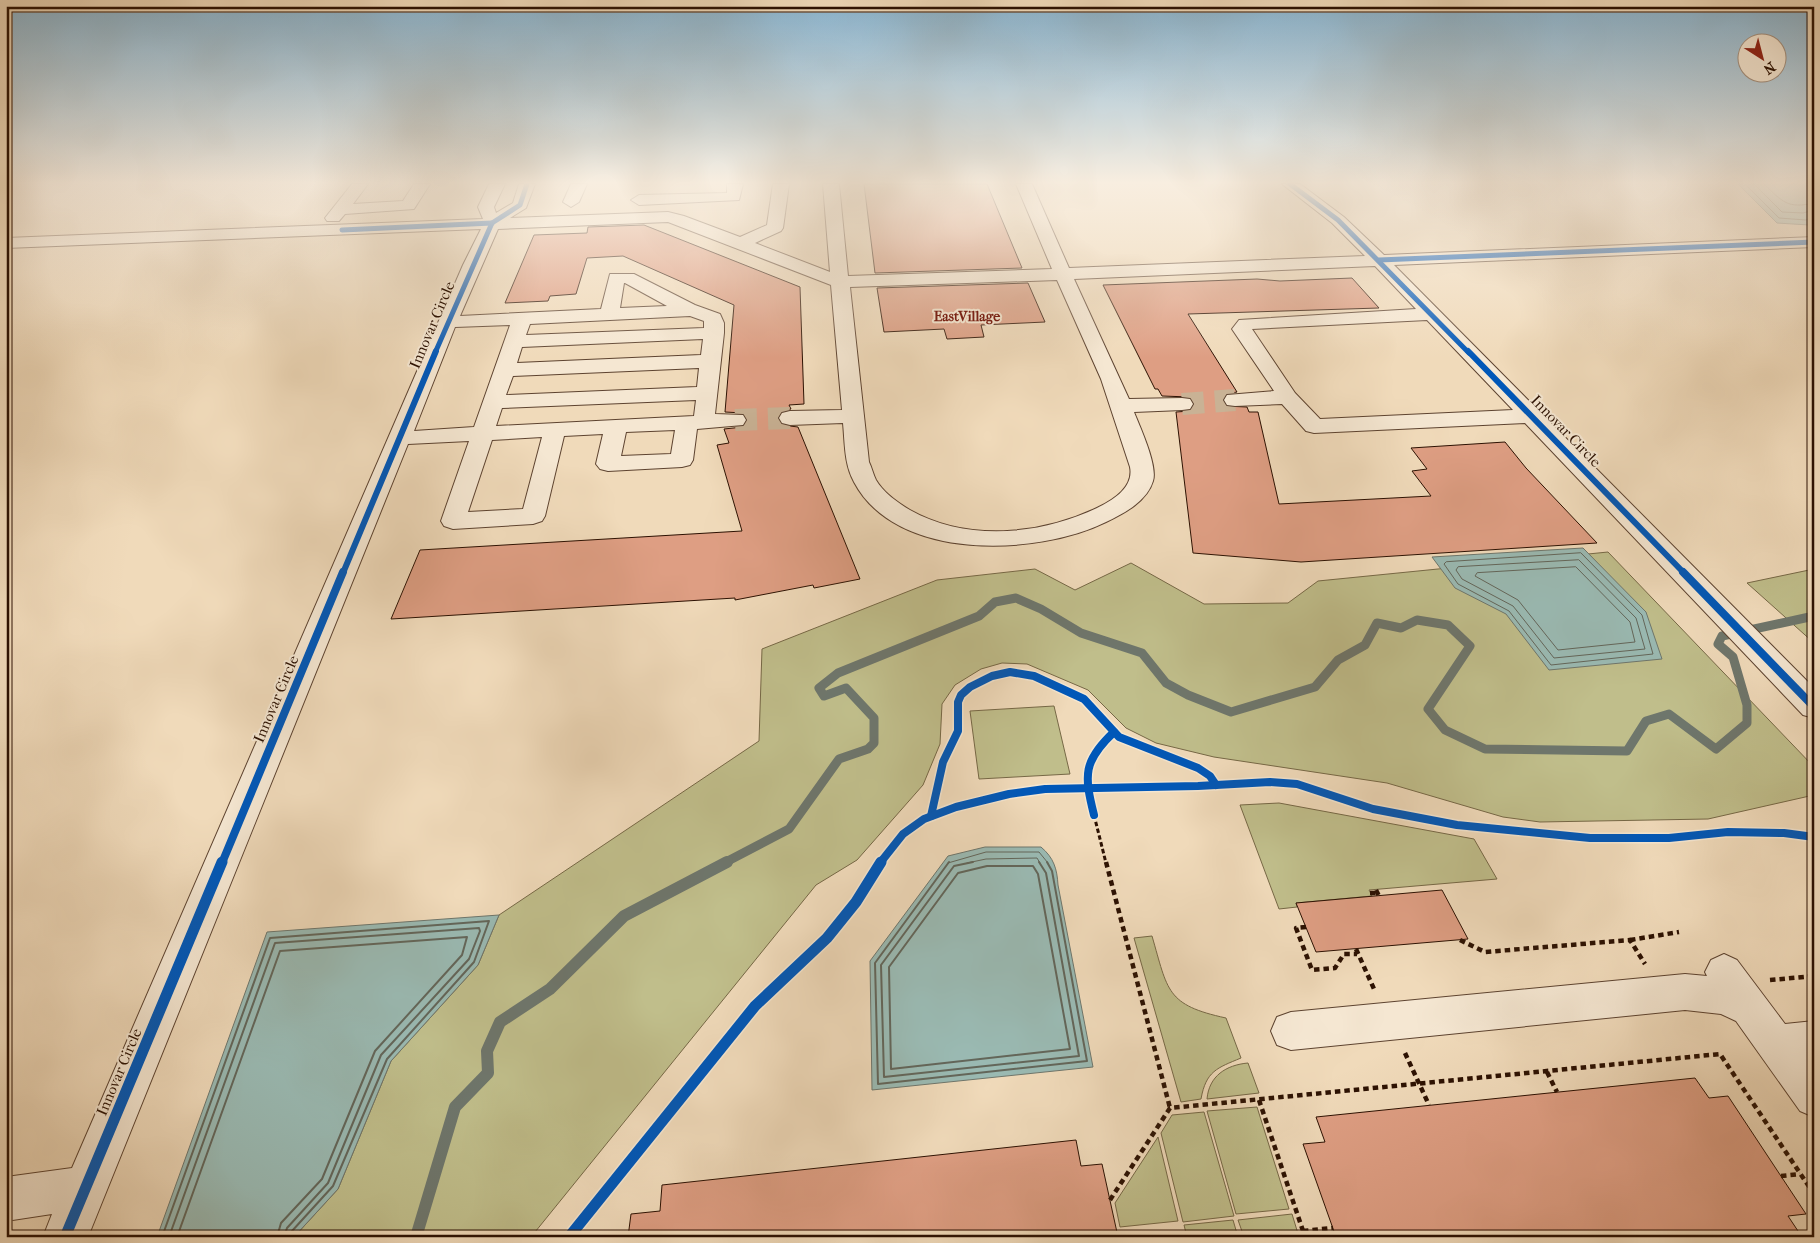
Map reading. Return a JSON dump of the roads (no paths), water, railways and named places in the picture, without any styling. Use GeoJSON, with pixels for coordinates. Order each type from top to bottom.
{"type":"FeatureCollection","features":[{"type":"Feature","properties":{"kind":"street"},"geometry":{"type":"LineString","coordinates":[[6,243],[30,242]]}},
{"type":"Feature","properties":{"kind":"street","name":"Innovar Circle"},"geometry":{"type":"LineString","coordinates":[[65,1237],[484,242]]}},
{"type":"Feature","properties":{"kind":"street"},"geometry":{"type":"LineString","coordinates":[[836,242],[858,462],[867,485],[888,507],[921,526],[978,539],[1011,539],[1056,533],[1093,521],[1124,503],[1137,489],[1143,474],[1124,406],[1049,242]]}},
{"type":"Feature","properties":{"kind":"street","name":"Innovar Circle"},"geometry":{"type":"LineString","coordinates":[[1361,242],[1814,707]]}},
{"type":"Feature","properties":{"kind":"street"},"geometry":{"type":"LineString","coordinates":[[740,243],[840,282],[1814,242]]}},
{"type":"Feature","properties":{"kind":"street"},"geometry":{"type":"LineString","coordinates":[[609,314],[616,278],[628,278],[692,310],[713,318],[714,333],[707,393],[682,460],[608,464],[616,426]]}},
{"type":"Feature","properties":{"kind":"street"},"geometry":{"type":"LineString","coordinates":[[449,322],[692,310]]}},
{"type":"Feature","properties":{"kind":"street"},"geometry":{"type":"LineString","coordinates":[[1432,314],[1246,324],[1242,329],[1288,397],[1314,426],[1532,416]]}},
{"type":"Feature","properties":{"kind":"street"},"geometry":{"type":"LineString","coordinates":[[522,318],[453,521],[533,516],[555,429]]}},
{"type":"Feature","properties":{"kind":"street"},"geometry":{"type":"LineString","coordinates":[[514,341],[714,333]]}},
{"type":"Feature","properties":{"kind":"street"},"geometry":{"type":"LineString","coordinates":[[504,370],[711,361]]}},
{"type":"Feature","properties":{"kind":"street"},"geometry":{"type":"LineString","coordinates":[[494,402],[707,393]]}},
{"type":"Feature","properties":{"kind":"street"},"geometry":{"type":"LineString","coordinates":[[1235,400],[1288,397]]}},
{"type":"Feature","properties":{"kind":"street"},"geometry":{"type":"LineString","coordinates":[[1124,406],[1182,404]]}},
{"type":"Feature","properties":{"kind":"street"},"geometry":{"type":"LineString","coordinates":[[790,418],[854,416]]}},
{"type":"Feature","properties":{"kind":"street"},"geometry":{"type":"LineString","coordinates":[[400,438],[735,420]]}},
{"type":"Feature","properties":{"kind":"street"},"geometry":{"type":"LineString","coordinates":[[1291,1031],[1685,992],[1722,996],[1736,988],[1795,1042],[1814,1097]]}},
{"type":"Feature","properties":{"kind":"street"},"geometry":{"type":"LineString","coordinates":[[6,1199],[85,1188]]}},
{"type":"Feature","properties":{"kind":"water"},"geometry":{"type":"Polygon","coordinates":[[[1583,548],[1646,612],[1662,659],[1549,670],[1506,614],[1455,588],[1432,557],[1583,548]]]}},
{"type":"Feature","properties":{"kind":"water"},"geometry":{"type":"Polygon","coordinates":[[[985,847],[1041,847],[1054,864],[1093,1067],[872,1090],[870,961],[948,856],[985,847]]]}},
{"type":"Feature","properties":{"kind":"water"},"geometry":{"type":"Polygon","coordinates":[[[499,915],[478,965],[391,1061],[338,1189],[294,1237],[157,1237],[267,932],[499,915]]]}},
{"type":"Feature","properties":{"kind":"waterway"},"geometry":{"type":"LineString","coordinates":[[724,863],[789,829],[839,759],[868,749],[874,743],[874,718],[846,688],[824,696],[819,688],[838,673],[979,616],[995,602],[1016,598],[1041,609],[1081,633],[1142,653],[1166,683],[1188,695],[1231,712],[1315,687],[1338,660],[1365,645],[1377,623],[1401,628],[1417,620],[1448,625],[1470,646],[1428,709],[1445,730],[1485,749],[1627,751],[1646,721],[1669,714],[1716,749],[1747,723],[1747,705],[1733,657],[1718,644],[1722,636],[1814,616]]}},
{"type":"Feature","properties":{"kind":"waterway"},"geometry":{"type":"LineString","coordinates":[[416,1237],[455,1107],[488,1073],[487,1051],[500,1022],[550,989],[624,916],[727,862]]}},
{"type":"Feature","properties":{"kind":"tunnel"},"geometry":{"type":"LineString","coordinates":[[1182,404],[1235,400]]}},
{"type":"Feature","properties":{"kind":"tunnel"},"geometry":{"type":"LineString","coordinates":[[735,420],[790,418]]}},
{"type":"Feature","properties":{"kind":"district","name":"EastVillage"},"geometry":{"type":"Point","coordinates":[967,316]}}]}
